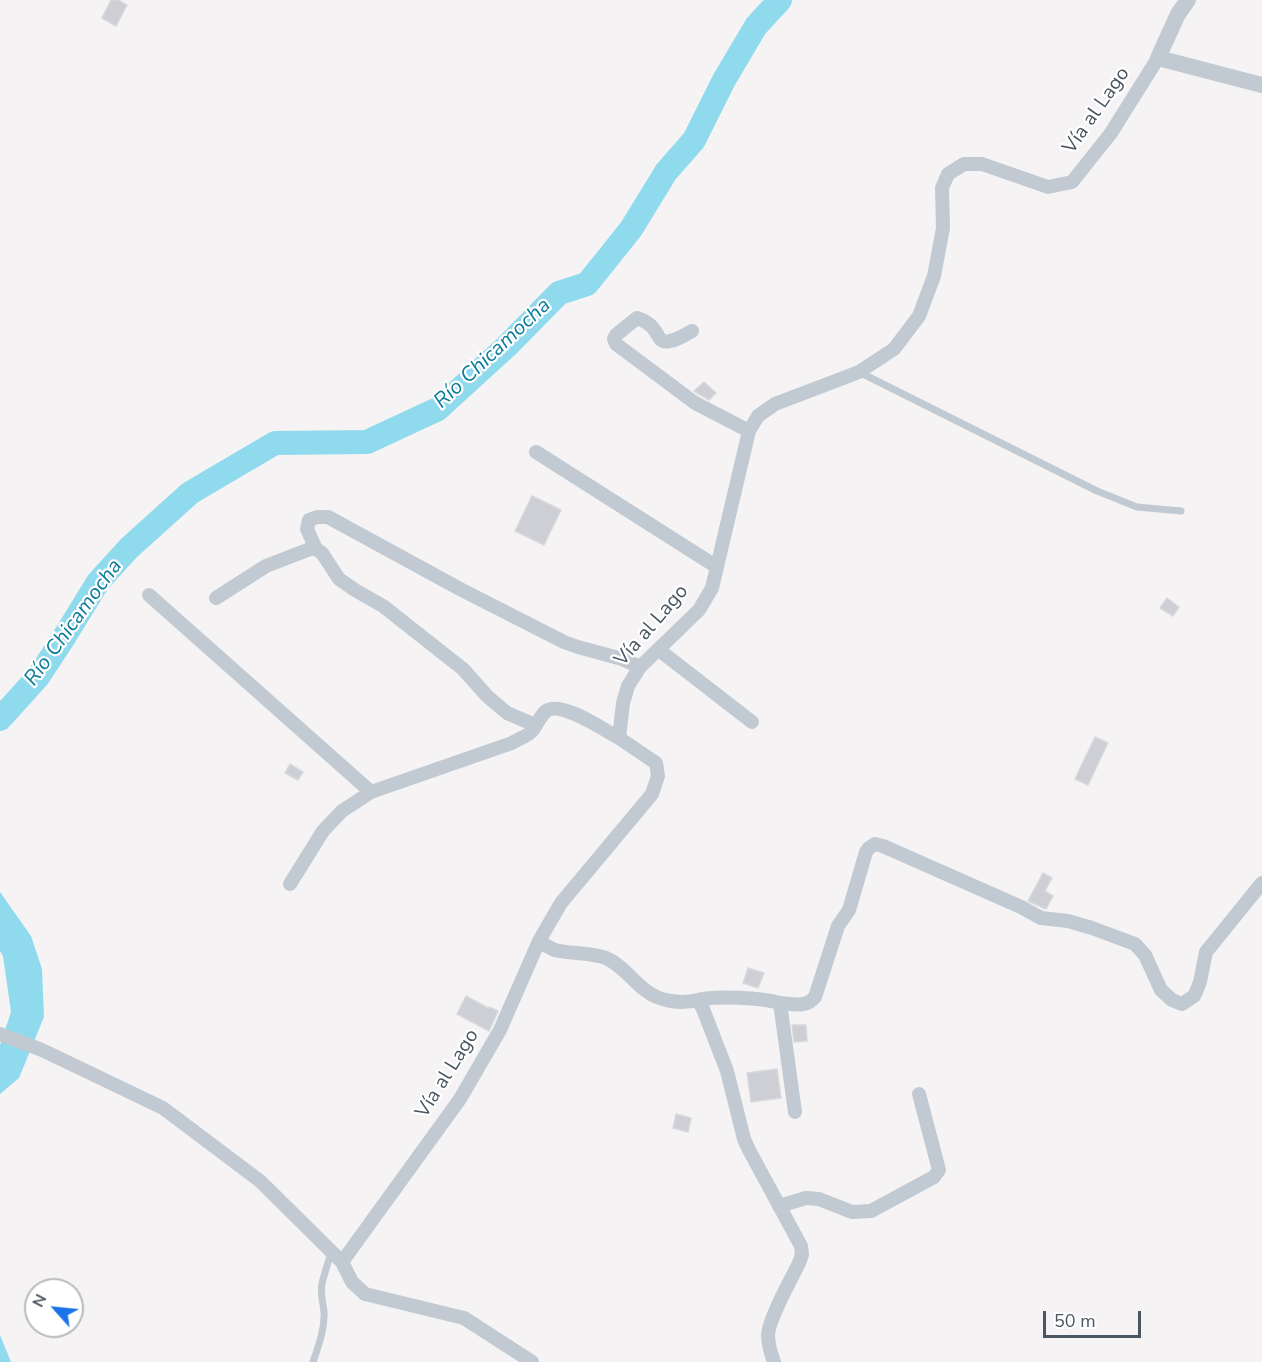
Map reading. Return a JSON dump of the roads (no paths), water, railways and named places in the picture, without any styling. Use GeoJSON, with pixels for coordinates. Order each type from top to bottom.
{"type":"FeatureCollection","features":[{"type":"Feature","properties":{"kind":"street","name":"Vía al Lago"},"geometry":{"type":"LineString","coordinates":[[337,1257],[460,1099],[500,1030],[539,941],[561,903],[652,794],[658,776],[656,763],[619,738],[623,703],[628,686],[640,667],[699,610],[712,588],[749,431],[758,416],[775,404],[859,372],[894,349],[919,316],[934,276],[943,228],[942,188],[948,174],[964,164],[982,164],[1048,187],[1072,182],[1111,133],[1158,58],[1178,14],[1188,0]]}},
{"type":"Feature","properties":{"kind":"street"},"geometry":{"type":"LineString","coordinates":[[1158,58],[1262,85]]}},
{"type":"Feature","properties":{"kind":"street"},"geometry":{"type":"LineString","coordinates":[[692,331],[669,342],[664,342],[659,339],[652,326],[637,318],[614,339],[616,345],[695,403],[749,431]]}},
{"type":"Feature","properties":{"kind":"street"},"geometry":{"type":"LineString","coordinates":[[536,452],[717,567]]}},
{"type":"Feature","properties":{"kind":"street"},"geometry":{"type":"LineString","coordinates":[[535,725],[507,713],[487,696],[463,669],[383,606],[339,579],[322,553],[316,549],[307,529],[309,520],[328,517],[460,589],[564,642],[640,667]]}},
{"type":"Feature","properties":{"kind":"street"},"geometry":{"type":"LineString","coordinates":[[216,598],[266,566],[310,549],[316,549]]}},
{"type":"Feature","properties":{"kind":"street"},"geometry":{"type":"LineString","coordinates":[[149,595],[371,792]]}},
{"type":"Feature","properties":{"kind":"street"},"geometry":{"type":"LineString","coordinates":[[659,650],[752,722]]}},
{"type":"Feature","properties":{"kind":"street"},"geometry":{"type":"LineString","coordinates":[[290,884],[323,831],[342,811],[371,792],[512,743],[532,732],[545,712],[557,708],[567,710],[619,738]]}},
{"type":"Feature","properties":{"kind":"street"},"geometry":{"type":"LineString","coordinates":[[539,941],[556,950],[604,958],[620,967],[647,992],[674,1002],[729,998],[806,1004],[815,997],[838,926],[849,910],[866,852],[875,844],[1041,918],[1068,921],[1135,944],[1145,955],[1161,990],[1172,1000],[1182,1004],[1196,992],[1206,952],[1262,883]]}},
{"type":"Feature","properties":{"kind":"street"},"geometry":{"type":"LineString","coordinates":[[698,1000],[704,1009],[727,1071],[748,1150],[801,1245],[802,1255],[773,1316],[768,1334],[774,1362]]}},
{"type":"Feature","properties":{"kind":"street"},"geometry":{"type":"LineString","coordinates":[[780,1003],[795,1112]]}},
{"type":"Feature","properties":{"kind":"street"},"geometry":{"type":"LineString","coordinates":[[0,1034],[42,1050],[163,1108],[260,1181],[337,1257],[352,1282],[365,1294],[464,1318],[532,1362]]}},
{"type":"Feature","properties":{"kind":"street"},"geometry":{"type":"LineString","coordinates":[[779,1206],[806,1198],[819,1199],[852,1212],[871,1211],[934,1177],[939,1170],[919,1094]]}},
{"type":"Feature","properties":{"kind":"lane"},"geometry":{"type":"LineString","coordinates":[[859,372],[1097,491],[1137,507],[1181,512]]}},
{"type":"Feature","properties":{"kind":"lane"},"geometry":{"type":"LineString","coordinates":[[313,1362],[323,1324],[322,1285],[337,1257]]}},
{"type":"Feature","properties":{"kind":"water"},"geometry":{"type":"Polygon","coordinates":[[[0,892],[31,936],[42,969],[44,1017],[19,1078],[0,1094],[0,1045],[11,1012],[3,956],[0,951],[0,892]]]}},
{"type":"Feature","properties":{"kind":"water"},"geometry":{"type":"Polygon","coordinates":[[[0,1335],[11,1362],[0,1362],[0,1335]]]}},
{"type":"Feature","properties":{"kind":"waterway","name":"Río Chicamocha"},"geometry":{"type":"LineString","coordinates":[[0,719],[38,677],[98,582],[129,548],[190,493],[275,443],[367,442],[438,409],[507,346],[559,293],[587,284],[631,229],[666,172],[694,140],[724,80],[756,26],[780,0]]}}]}
